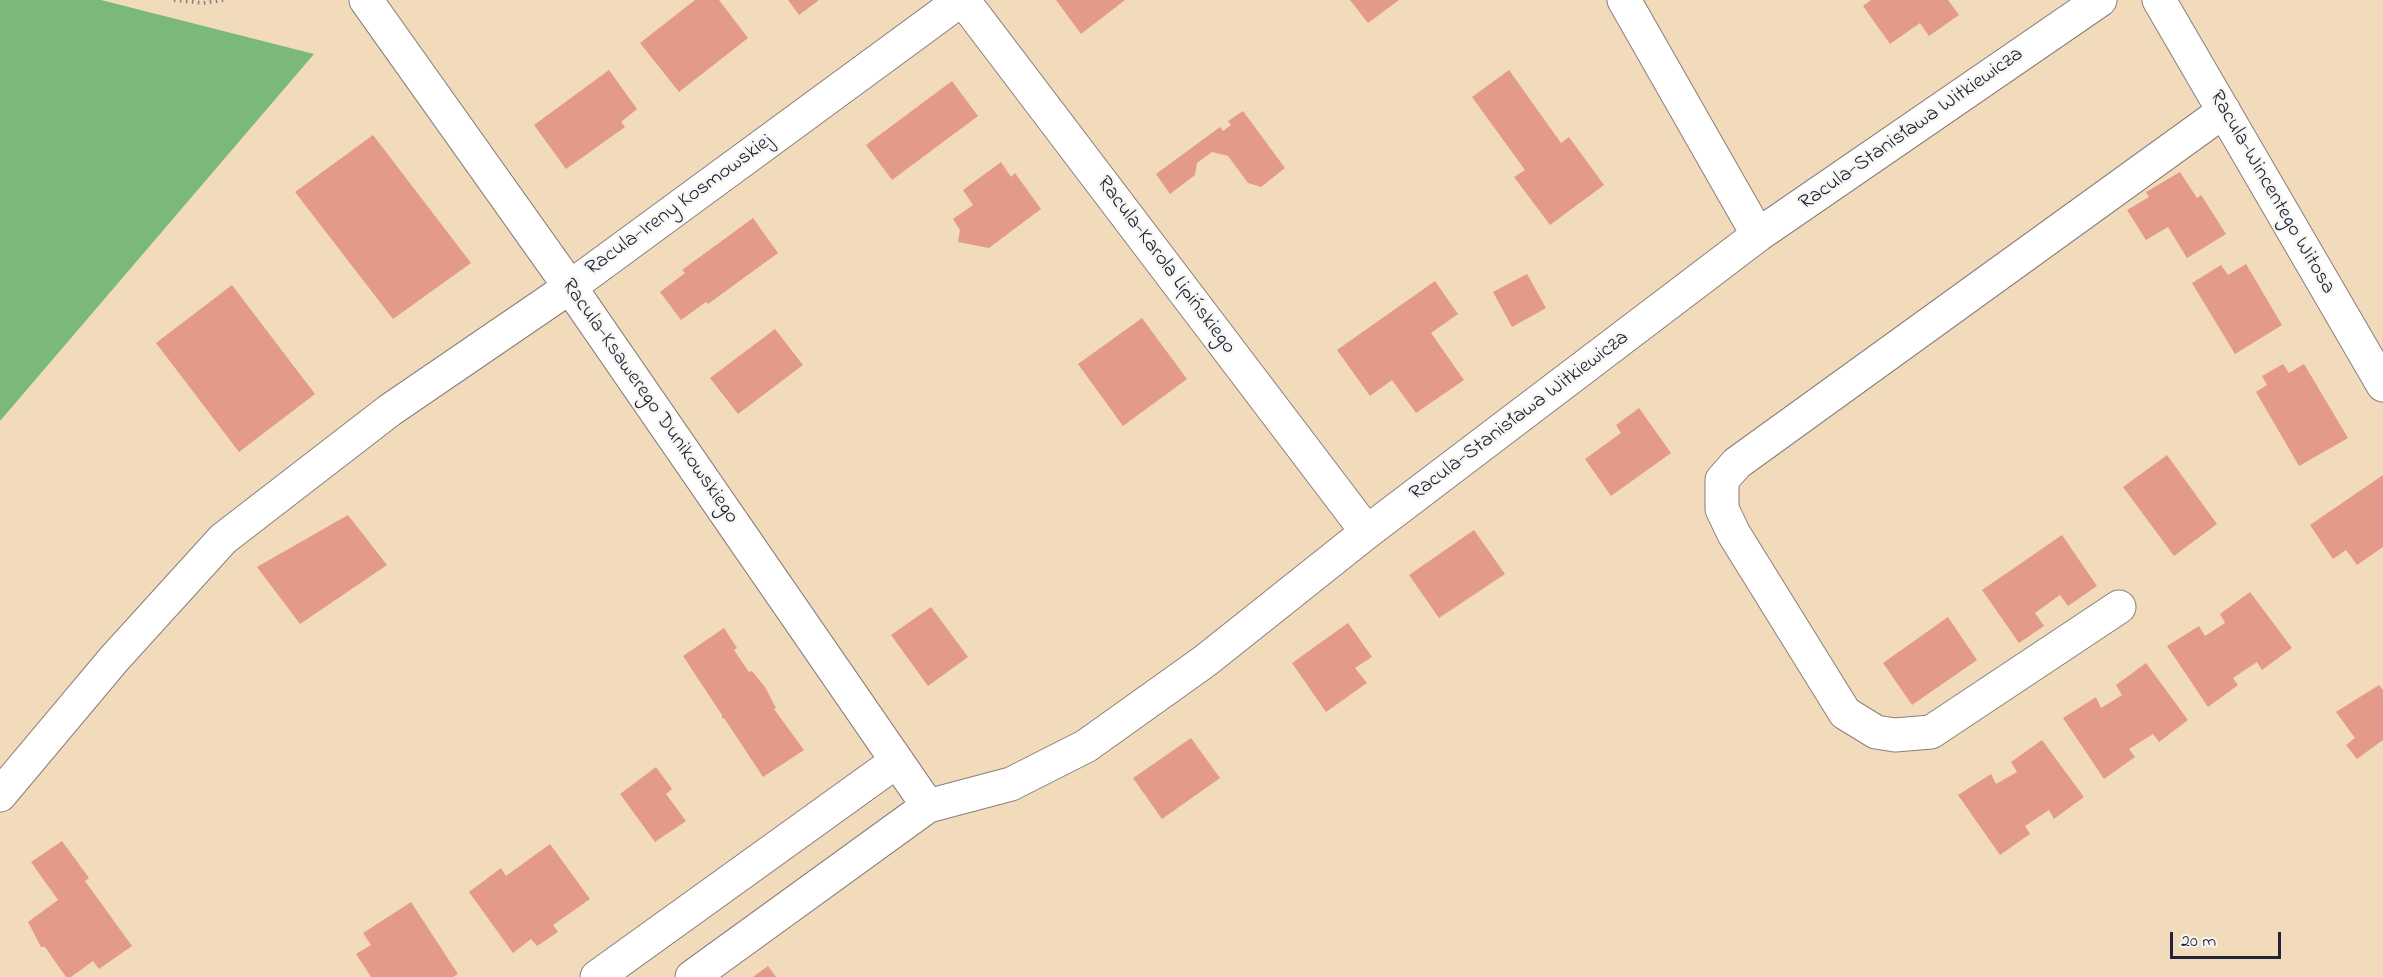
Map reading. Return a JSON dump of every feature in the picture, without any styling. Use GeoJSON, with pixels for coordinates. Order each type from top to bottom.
{"type":"FeatureCollection","features":[{"type":"Feature","properties":{"kind":"street","name":"Racula-Ksawerego Dunikowskiego"},"geometry":{"type":"LineString","coordinates":[[366,0],[570,287],[928,806]]}},
{"type":"Feature","properties":{"kind":"street","name":"Racula-Ireny Kosmowskiej"},"geometry":{"type":"LineString","coordinates":[[0,795],[114,659],[223,539],[390,410],[570,287],[962,0]]}},
{"type":"Feature","properties":{"kind":"street","name":"Racula-Karola Lipińskiego"},"geometry":{"type":"LineString","coordinates":[[962,0],[1367,532]]}},
{"type":"Feature","properties":{"kind":"street"},"geometry":{"type":"LineString","coordinates":[[1624,0],[1758,236]]}},
{"type":"Feature","properties":{"kind":"street","name":"Racula-Stanisława Witkiewicza"},"geometry":{"type":"LineString","coordinates":[[928,806],[1011,784],[1086,746],[1205,661],[1367,532],[1758,236],[2100,0]]}},
{"type":"Feature","properties":{"kind":"street","name":"Racula-Wincentego Witosa"},"geometry":{"type":"LineString","coordinates":[[2159,0],[2383,385]]}},
{"type":"Feature","properties":{"kind":"street"},"geometry":{"type":"LineString","coordinates":[[2119,607],[1931,732],[1895,735],[1876,732],[1845,712],[1734,534],[1722,509],[1722,480],[1737,463],[2224,111]]}},
{"type":"Feature","properties":{"kind":"street"},"geometry":{"type":"LineString","coordinates":[[597,977],[897,761]]}},
{"type":"Feature","properties":{"kind":"street"},"geometry":{"type":"LineString","coordinates":[[692,977],[928,806]]}},
{"type":"Feature","properties":{"kind":"path"},"geometry":{"type":"LineString","coordinates":[[174,0],[202,3],[224,0]]}},
{"type":"Feature","properties":{"kind":"green space"},"geometry":{"type":"Polygon","coordinates":[[[0,0],[101,0],[314,54],[0,421],[0,0]]]}},
{"type":"Feature","properties":{"kind":"building"},"geometry":{"type":"Polygon","coordinates":[[[695,0],[719,0],[748,38],[679,92],[640,43],[695,0]]]}},
{"type":"Feature","properties":{"kind":"building"},"geometry":{"type":"Polygon","coordinates":[[[788,0],[819,0],[799,15],[788,0]]]}},
{"type":"Feature","properties":{"kind":"building"},"geometry":{"type":"Polygon","coordinates":[[[1056,0],[1125,0],[1081,34],[1056,0]]]}},
{"type":"Feature","properties":{"kind":"building"},"geometry":{"type":"Polygon","coordinates":[[[1350,0],[1399,0],[1368,23],[1350,0]]]}},
{"type":"Feature","properties":{"kind":"building"},"geometry":{"type":"Polygon","coordinates":[[[1871,0],[1948,0],[1959,15],[1929,36],[1920,23],[1890,44],[1863,6],[1871,0]]]}},
{"type":"Feature","properties":{"kind":"building"},"geometry":{"type":"Polygon","coordinates":[[[609,70],[637,109],[621,122],[625,127],[566,169],[534,125],[609,70]]]}},
{"type":"Feature","properties":{"kind":"building"},"geometry":{"type":"Polygon","coordinates":[[[1509,70],[1561,143],[1569,137],[1604,185],[1550,225],[1514,177],[1525,170],[1472,97],[1509,70]]]}},
{"type":"Feature","properties":{"kind":"building"},"geometry":{"type":"Polygon","coordinates":[[[952,81],[978,116],[892,180],[866,145],[952,81]]]}},
{"type":"Feature","properties":{"kind":"building"},"geometry":{"type":"Polygon","coordinates":[[[1243,111],[1285,168],[1261,187],[1248,183],[1228,156],[1212,152],[1197,163],[1195,175],[1170,194],[1156,174],[1220,127],[1223,131],[1231,125],[1228,121],[1243,111]]]}},
{"type":"Feature","properties":{"kind":"building"},"geometry":{"type":"Polygon","coordinates":[[[373,135],[471,263],[393,319],[295,192],[373,135]]]}},
{"type":"Feature","properties":{"kind":"building"},"geometry":{"type":"Polygon","coordinates":[[[1001,162],[1011,177],[1015,173],[1041,209],[989,248],[958,242],[960,230],[953,219],[973,205],[963,190],[1001,162]]]}},
{"type":"Feature","properties":{"kind":"building"},"geometry":{"type":"Polygon","coordinates":[[[2180,172],[2197,198],[2201,195],[2226,234],[2187,258],[2168,227],[2146,240],[2127,210],[2149,197],[2146,192],[2180,172]]]}},
{"type":"Feature","properties":{"kind":"building"},"geometry":{"type":"Polygon","coordinates":[[[753,218],[778,253],[708,304],[706,302],[681,320],[660,292],[685,273],[682,270],[753,218]]]}},
{"type":"Feature","properties":{"kind":"building"},"geometry":{"type":"Polygon","coordinates":[[[2246,264],[2282,325],[2235,354],[2192,283],[2221,265],[2228,275],[2246,264]]]}},
{"type":"Feature","properties":{"kind":"building"},"geometry":{"type":"Polygon","coordinates":[[[1527,274],[1546,308],[1512,327],[1493,292],[1527,274]]]}},
{"type":"Feature","properties":{"kind":"building"},"geometry":{"type":"Polygon","coordinates":[[[1435,281],[1458,314],[1431,333],[1464,380],[1416,413],[1392,380],[1370,396],[1337,350],[1435,281]]]}},
{"type":"Feature","properties":{"kind":"building"},"geometry":{"type":"Polygon","coordinates":[[[232,285],[315,394],[239,452],[156,343],[232,285]]]}},
{"type":"Feature","properties":{"kind":"building"},"geometry":{"type":"Polygon","coordinates":[[[1142,318],[1187,379],[1123,426],[1078,364],[1142,318]]]}},
{"type":"Feature","properties":{"kind":"building"},"geometry":{"type":"Polygon","coordinates":[[[775,329],[803,365],[738,414],[710,378],[775,329]]]}},
{"type":"Feature","properties":{"kind":"building"},"geometry":{"type":"Polygon","coordinates":[[[2283,364],[2289,373],[2304,364],[2348,438],[2299,466],[2256,392],[2267,385],[2262,376],[2283,364]]]}},
{"type":"Feature","properties":{"kind":"building"},"geometry":{"type":"Polygon","coordinates":[[[1639,408],[1671,453],[1611,496],[1585,459],[1621,433],[1616,425],[1639,408]]]}},
{"type":"Feature","properties":{"kind":"building"},"geometry":{"type":"Polygon","coordinates":[[[2167,455],[2217,524],[2174,556],[2123,487],[2167,455]]]}},
{"type":"Feature","properties":{"kind":"building"},"geometry":{"type":"Polygon","coordinates":[[[2383,475],[2383,547],[2357,565],[2346,550],[2333,559],[2310,525],[2383,475]]]}},
{"type":"Feature","properties":{"kind":"building"},"geometry":{"type":"Polygon","coordinates":[[[348,515],[387,565],[300,624],[257,567],[348,515]]]}},
{"type":"Feature","properties":{"kind":"building"},"geometry":{"type":"Polygon","coordinates":[[[1474,530],[1505,574],[1439,618],[1409,575],[1474,530]]]}},
{"type":"Feature","properties":{"kind":"building"},"geometry":{"type":"Polygon","coordinates":[[[2062,535],[2097,586],[2068,606],[2060,595],[2035,613],[2044,626],[2019,643],[1982,590],[2062,535]]]}},
{"type":"Feature","properties":{"kind":"building"},"geometry":{"type":"Polygon","coordinates":[[[2250,592],[2292,648],[2262,670],[2257,662],[2233,678],[2238,685],[2208,707],[2167,646],[2199,626],[2205,636],[2225,623],[2220,614],[2250,592]]]}},
{"type":"Feature","properties":{"kind":"building"},"geometry":{"type":"Polygon","coordinates":[[[931,607],[968,657],[928,686],[891,635],[931,607]]]}},
{"type":"Feature","properties":{"kind":"building"},"geometry":{"type":"Polygon","coordinates":[[[1948,617],[1977,660],[1912,705],[1883,663],[1948,617]]]}},
{"type":"Feature","properties":{"kind":"building"},"geometry":{"type":"Polygon","coordinates":[[[1348,623],[1372,657],[1355,668],[1367,683],[1326,712],[1292,663],[1348,623]]]}},
{"type":"Feature","properties":{"kind":"building"},"geometry":{"type":"Polygon","coordinates":[[[724,628],[737,648],[734,650],[749,672],[752,671],[765,687],[776,708],[774,709],[804,750],[763,777],[724,718],[722,719],[722,715],[683,656],[724,628]]]}},
{"type":"Feature","properties":{"kind":"building"},"geometry":{"type":"Polygon","coordinates":[[[2146,663],[2188,720],[2159,742],[2153,734],[2129,749],[2135,757],[2104,779],[2063,718],[2096,697],[2101,708],[2122,695],[2116,685],[2146,663]]]}},
{"type":"Feature","properties":{"kind":"building"},"geometry":{"type":"Polygon","coordinates":[[[2379,685],[2383,690],[2383,740],[2357,759],[2346,745],[2355,738],[2336,712],[2379,685]]]}},
{"type":"Feature","properties":{"kind":"building"},"geometry":{"type":"Polygon","coordinates":[[[1191,738],[1220,778],[1162,819],[1133,778],[1191,738]]]}},
{"type":"Feature","properties":{"kind":"building"},"geometry":{"type":"Polygon","coordinates":[[[2042,740],[2084,797],[2054,819],[2049,810],[2025,826],[2030,834],[2000,855],[1958,795],[1991,774],[1996,784],[2017,772],[2011,762],[2042,740]]]}},
{"type":"Feature","properties":{"kind":"building"},"geometry":{"type":"Polygon","coordinates":[[[656,767],[672,789],[666,794],[686,821],[655,842],[620,794],[656,767]]]}},
{"type":"Feature","properties":{"kind":"building"},"geometry":{"type":"Polygon","coordinates":[[[62,841],[89,878],[85,881],[132,946],[99,969],[93,961],[71,977],[66,977],[45,947],[41,947],[28,922],[58,900],[31,862],[62,841]]]}},
{"type":"Feature","properties":{"kind":"building"},"geometry":{"type":"Polygon","coordinates":[[[550,844],[590,899],[553,925],[558,932],[537,946],[531,939],[513,953],[469,892],[501,868],[506,876],[550,844]]]}},
{"type":"Feature","properties":{"kind":"building"},"geometry":{"type":"Polygon","coordinates":[[[411,902],[458,974],[453,977],[371,977],[356,954],[371,945],[363,933],[411,902]]]}},
{"type":"Feature","properties":{"kind":"building"},"geometry":{"type":"Polygon","coordinates":[[[768,966],[776,977],[753,977],[768,966]]]}}]}
